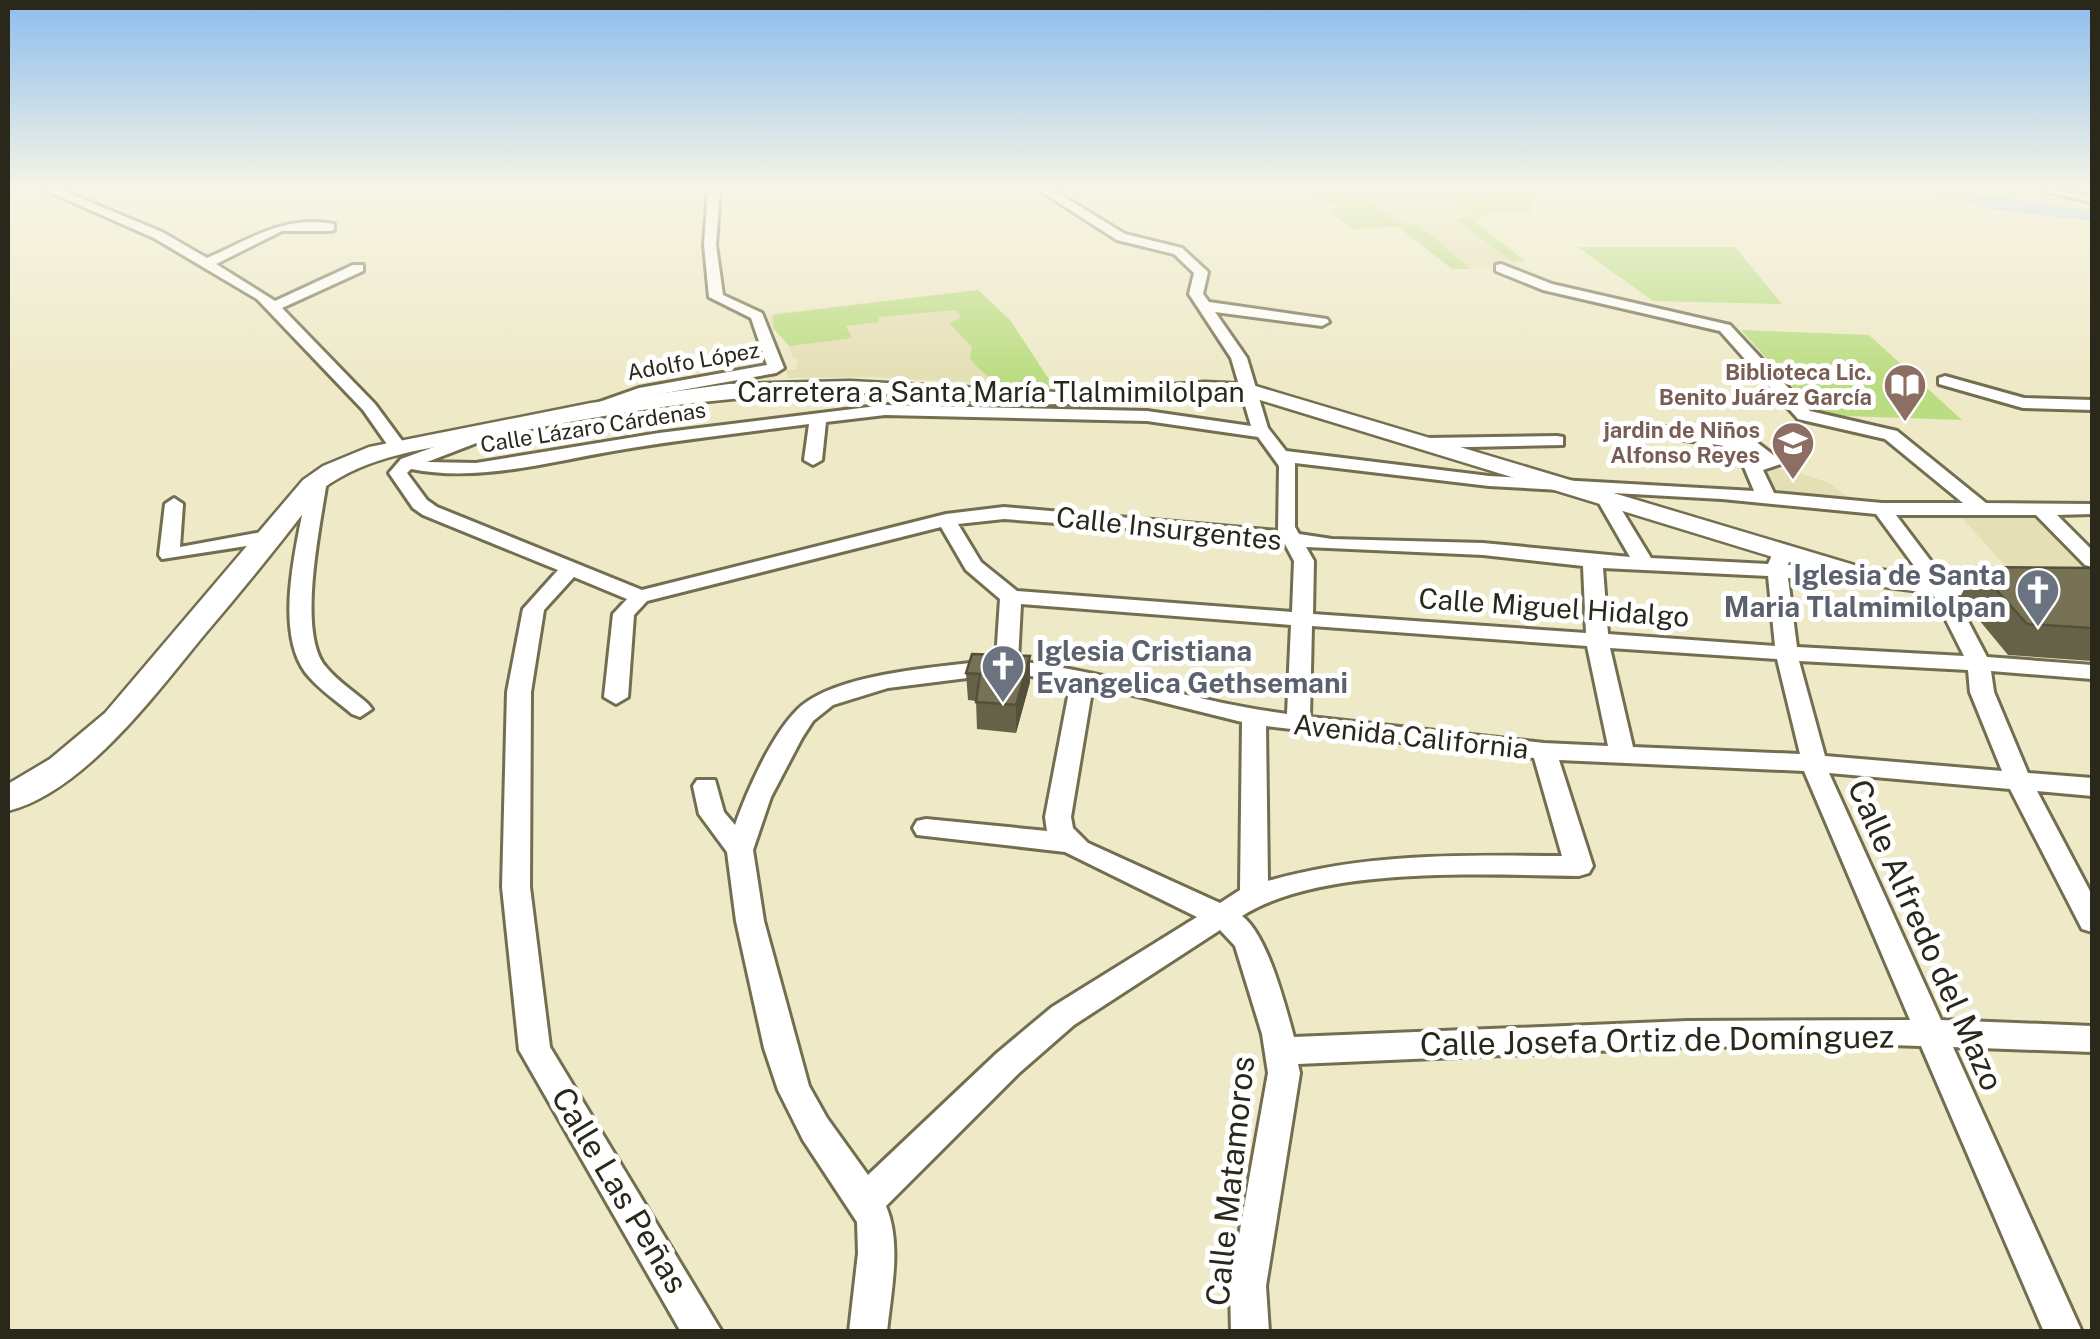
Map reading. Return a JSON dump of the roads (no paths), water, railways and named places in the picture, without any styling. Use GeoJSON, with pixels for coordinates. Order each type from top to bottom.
{"type":"FeatureCollection","features":[{"type":"Feature","properties":{"kind":"main road","name":"Carretera a Santa María Tlalmimilolpan"},"geometry":{"type":"LineString","coordinates":[[8,800],[62,767],[116,720],[318,480],[351,462],[402,455],[496,429],[699,394],[774,388],[893,388],[1056,398],[1205,388],[1250,390],[1605,498],[1780,561],[1939,585]]}},
{"type":"Feature","properties":{"kind":"main road"},"geometry":{"type":"LineString","coordinates":[[1939,585],[2022,588]]}},
{"type":"Feature","properties":{"kind":"street"},"geometry":{"type":"LineString","coordinates":[[191,252],[273,306],[369,406],[402,455],[400,480],[430,510],[640,597],[624,614],[616,697]]}},
{"type":"Feature","properties":{"kind":"street"},"geometry":{"type":"LineString","coordinates":[[209,262],[233,252]]}},
{"type":"Feature","properties":{"kind":"street","name":"Adolfo López"},"geometry":{"type":"LineString","coordinates":[[591,410],[638,393],[776,368],[757,316],[716,297],[711,252]]}},
{"type":"Feature","properties":{"kind":"street"},"geometry":{"type":"LineString","coordinates":[[1178,252],[1201,272],[1196,294],[1239,358],[1263,434],[1282,456],[1288,475],[1285,527],[1304,561],[1298,723]]}},
{"type":"Feature","properties":{"kind":"street"},"geometry":{"type":"LineString","coordinates":[[273,306],[359,267],[330,265]]}},
{"type":"Feature","properties":{"kind":"street"},"geometry":{"type":"LineString","coordinates":[[1501,268],[1548,287],[1725,328],[1804,415],[1890,435],[1979,507]]}},
{"type":"Feature","properties":{"kind":"street"},"geometry":{"type":"LineString","coordinates":[[1204,306],[1322,322]]}},
{"type":"Feature","properties":{"kind":"street"},"geometry":{"type":"LineString","coordinates":[[1946,382],[2023,402],[2092,404]]}},
{"type":"Feature","properties":{"kind":"street"},"geometry":{"type":"LineString","coordinates":[[774,388],[788,422]]}},
{"type":"Feature","properties":{"kind":"street","name":"Calle Lázaro Cárdenas"},"geometry":{"type":"LineString","coordinates":[[402,455],[438,469],[476,468],[788,422],[911,409],[1147,416],[1263,434]]}},
{"type":"Feature","properties":{"kind":"street"},"geometry":{"type":"LineString","coordinates":[[813,460],[818,419]]}},
{"type":"Feature","properties":{"kind":"street"},"geometry":{"type":"LineString","coordinates":[[1646,429],[1722,439],[1765,453],[1775,463],[1753,468],[1766,496]]}},
{"type":"Feature","properties":{"kind":"street"},"geometry":{"type":"LineString","coordinates":[[1426,443],[1557,441]]}},
{"type":"Feature","properties":{"kind":"street"},"geometry":{"type":"LineString","coordinates":[[1282,456],[1427,476],[1766,496],[1882,509],[2092,509]]}},
{"type":"Feature","properties":{"kind":"street"},"geometry":{"type":"LineString","coordinates":[[318,480],[300,594],[305,650],[315,670],[360,709]]}},
{"type":"Feature","properties":{"kind":"street"},"geometry":{"type":"LineString","coordinates":[[1605,498],[1644,563]]}},
{"type":"Feature","properties":{"kind":"street"},"geometry":{"type":"LineString","coordinates":[[174,504],[169,555],[273,536]]}},
{"type":"Feature","properties":{"kind":"street"},"geometry":{"type":"LineString","coordinates":[[2039,506],[2092,561]]}},
{"type":"Feature","properties":{"kind":"street"},"geometry":{"type":"LineString","coordinates":[[1882,509],[1939,585],[1978,662],[1982,692],[2019,781],[2082,887],[2092,921]]}},
{"type":"Feature","properties":{"kind":"street","name":"Calle Insurgentes"},"geometry":{"type":"LineString","coordinates":[[640,597],[946,520],[1004,513],[1230,530],[1332,545],[1482,549],[1644,563],[1780,561]]}},
{"type":"Feature","properties":{"kind":"street"},"geometry":{"type":"LineString","coordinates":[[946,520],[972,566],[1011,598],[1008,666]]}},
{"type":"Feature","properties":{"kind":"street"},"geometry":{"type":"LineString","coordinates":[[1592,561],[1597,640],[1622,752]]}},
{"type":"Feature","properties":{"kind":"street","name":"Calle Alfredo del Mazo"},"geometry":{"type":"LineString","coordinates":[[1780,561],[1789,670],[1814,763],[2063,1332]]}},
{"type":"Feature","properties":{"kind":"street","name":"Calle Las Peñas"},"geometry":{"type":"LineString","coordinates":[[572,567],[534,609],[519,692],[516,887],[534,1050],[694,1311],[703,1332]]}},
{"type":"Feature","properties":{"kind":"street","name":"Calle Miguel Hidalgo"},"geometry":{"type":"LineString","coordinates":[[1011,598],[1302,621],[2092,672]]}},
{"type":"Feature","properties":{"kind":"street","name":"Avenida California"},"geometry":{"type":"LineString","coordinates":[[868,1332],[876,1253],[874,1222],[866,1200],[814,1129],[794,1090],[750,921],[740,850],[758,796],[790,738],[813,707],[885,681],[1008,666],[1083,676],[1254,717],[1544,751],[1814,763],[2092,787]]}},
{"type":"Feature","properties":{"kind":"street"},"geometry":{"type":"LineString","coordinates":[[1069,843],[1058,817],[1083,676]]}},
{"type":"Feature","properties":{"kind":"street"},"geometry":{"type":"LineString","coordinates":[[1254,717],[1254,895]]}},
{"type":"Feature","properties":{"kind":"street"},"geometry":{"type":"LineString","coordinates":[[866,1200],[1008,1063],[1064,1016],[1118,978],[1254,895],[1296,882],[1412,864],[1579,866],[1544,751]]}},
{"type":"Feature","properties":{"kind":"street"},"geometry":{"type":"LineString","coordinates":[[706,786],[712,814],[740,850]]}},
{"type":"Feature","properties":{"kind":"street","name":"Calle Matamoros"},"geometry":{"type":"LineString","coordinates":[[926,828],[1069,843],[1222,916],[1241,931],[1282,1051],[1284,1073],[1248,1286],[1250,1332]]}},
{"type":"Feature","properties":{"kind":"street","name":"Calle Josefa Ortiz de Domínguez"},"geometry":{"type":"LineString","coordinates":[[1282,1051],[1693,1033],[2004,1033],[2091,1041]]}},
{"type":"Feature","properties":{"kind":"place","name":"Biblioteca Lic. Benito Juárez García"},"geometry":{"type":"Point","coordinates":[1905,423]}},
{"type":"Feature","properties":{"kind":"place","name":"jardin de Niños Alfonso Reyes"},"geometry":{"type":"Point","coordinates":[1793,481]}},
{"type":"Feature","properties":{"kind":"place","name":"Iglesia de Santa Maria Tlalmimilolpan"},"geometry":{"type":"Point","coordinates":[2038,628]}},
{"type":"Feature","properties":{"kind":"place","name":"Iglesia Cristiana Evangelica Gethsemani"},"geometry":{"type":"Point","coordinates":[1003,704]}}]}
